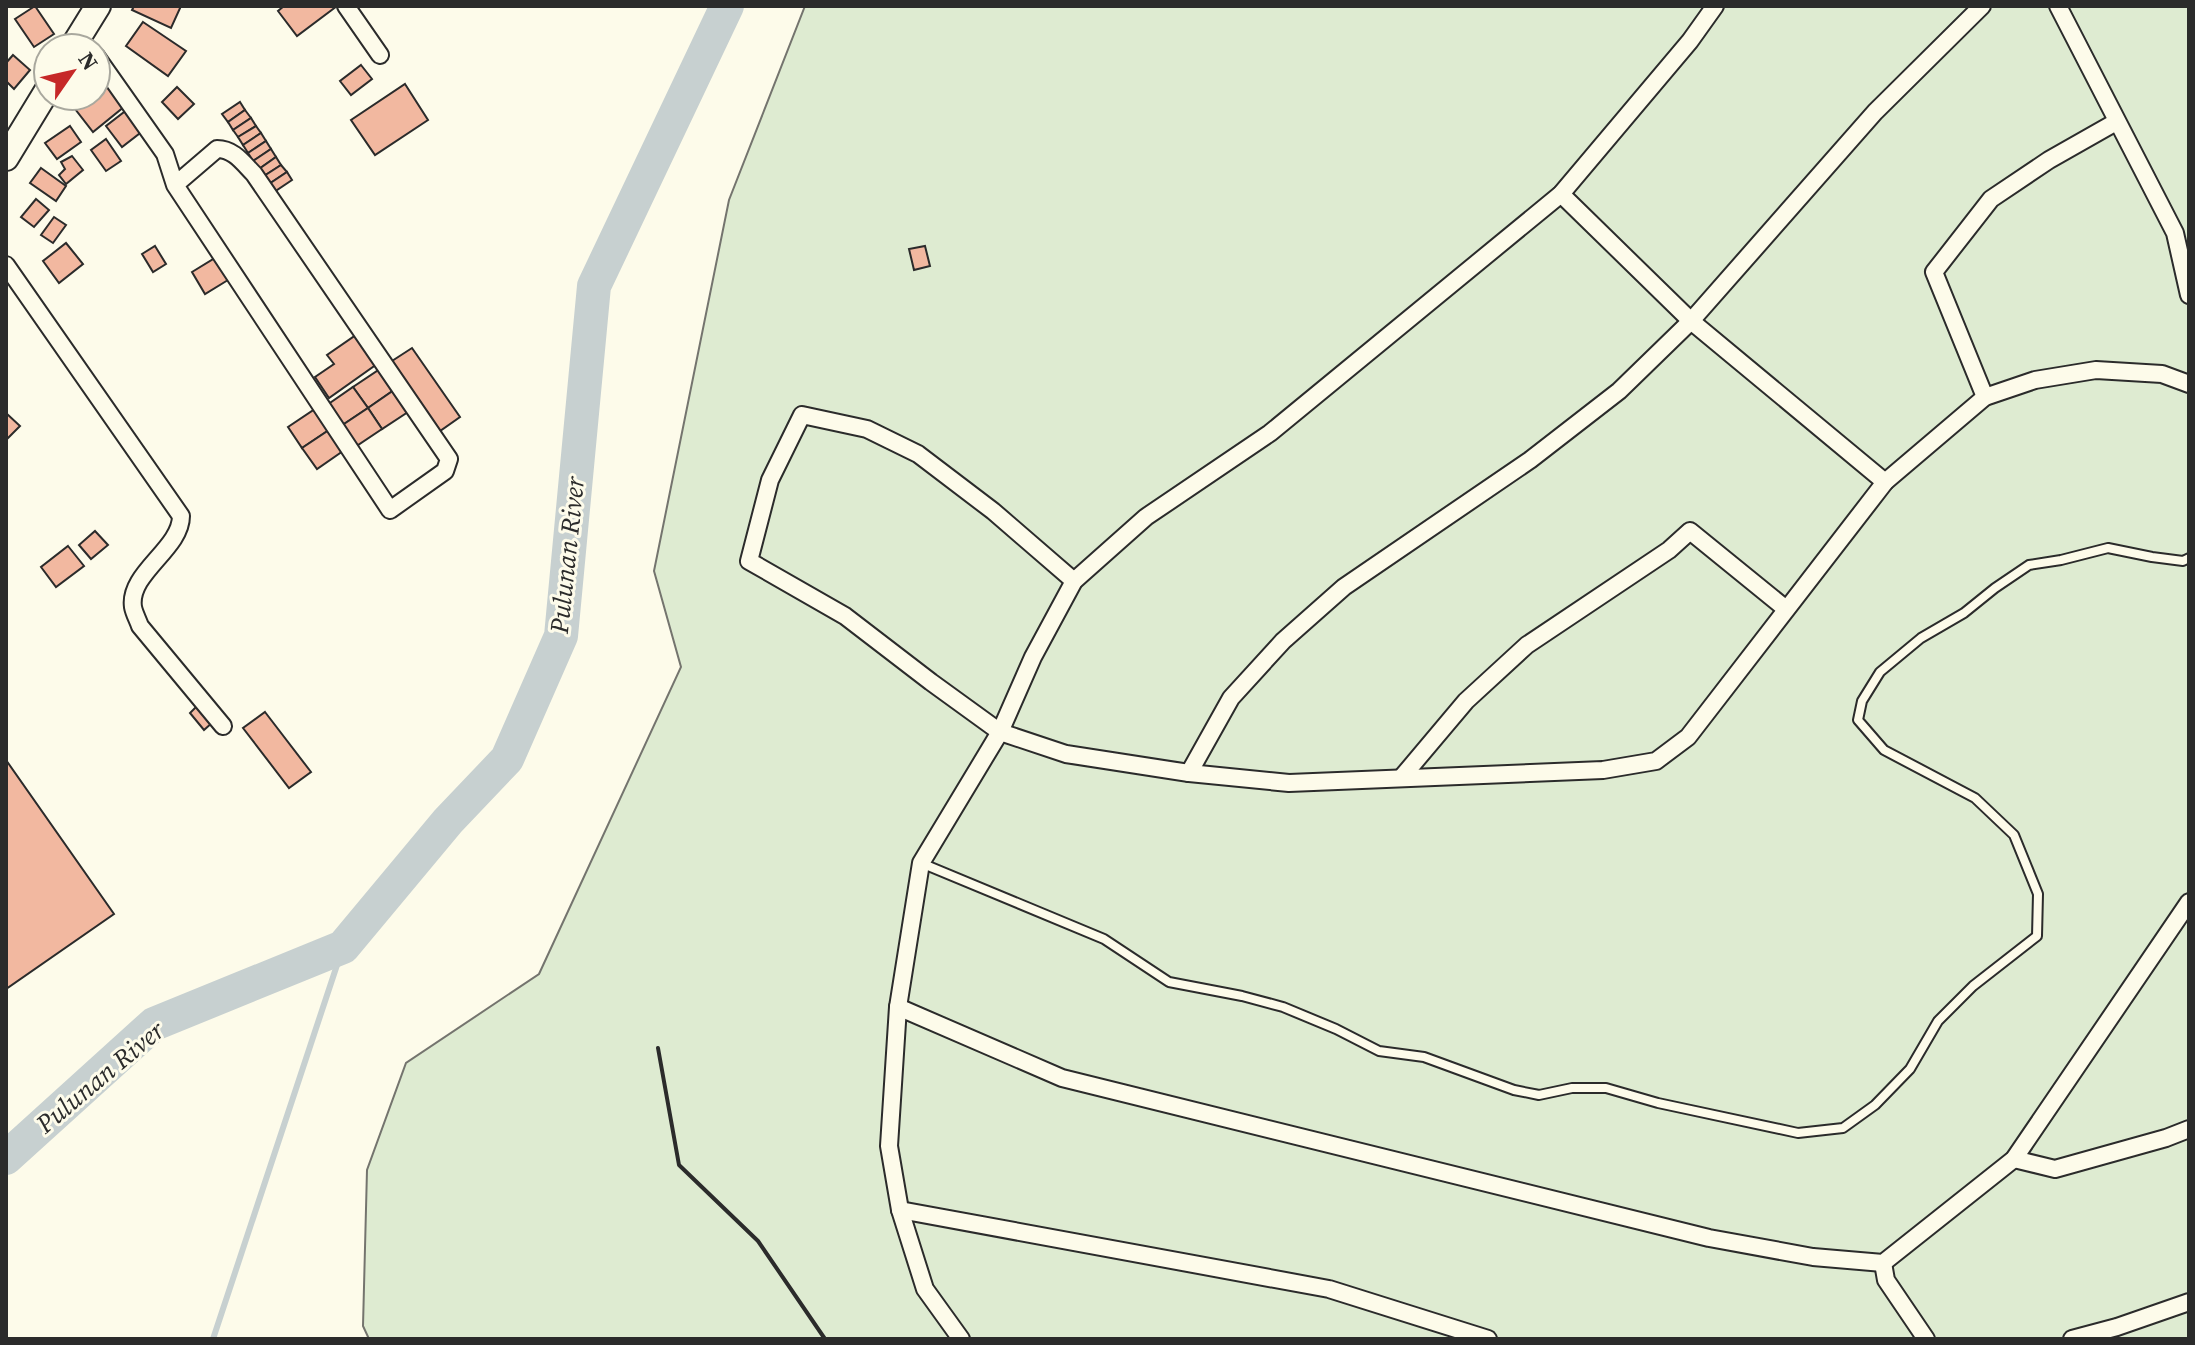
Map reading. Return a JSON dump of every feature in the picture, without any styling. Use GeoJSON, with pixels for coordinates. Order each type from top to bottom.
{"type":"FeatureCollection","features":[{"type":"Feature","properties":{"kind":"main road"},"geometry":{"type":"LineString","coordinates":[[86,32],[98,6]]}},
{"type":"Feature","properties":{"kind":"main road"},"geometry":{"type":"LineString","coordinates":[[6,158],[34,112]]}},
{"type":"Feature","properties":{"kind":"street"},"geometry":{"type":"LineString","coordinates":[[346,6],[380,55]]}},
{"type":"Feature","properties":{"kind":"street"},"geometry":{"type":"LineString","coordinates":[[961,1339],[925,1289],[900,1210],[889,1146],[898,1007],[921,863],[1000,732],[1033,657],[1074,581],[1146,517],[1270,433],[1561,194],[1690,41],[1715,6]]}},
{"type":"Feature","properties":{"kind":"street"},"geometry":{"type":"LineString","coordinates":[[1189,773],[1231,698],[1283,641],[1344,587],[1530,460],[1619,391],[1691,321],[1875,112],[1982,6]]}},
{"type":"Feature","properties":{"kind":"street"},"geometry":{"type":"LineString","coordinates":[[2058,6],[2175,233],[2189,295]]}},
{"type":"Feature","properties":{"kind":"street"},"geometry":{"type":"LineString","coordinates":[[112,79],[165,154],[175,185],[390,510],[445,471],[449,459],[254,174],[236,155],[225,149],[217,149],[175,185]]}},
{"type":"Feature","properties":{"kind":"street"},"geometry":{"type":"LineString","coordinates":[[1985,397],[1934,272],[1991,199],[2049,160],[2116,122]]}},
{"type":"Feature","properties":{"kind":"street"},"geometry":{"type":"LineString","coordinates":[[1561,194],[1691,321],[1885,482]]}},
{"type":"Feature","properties":{"kind":"street"},"geometry":{"type":"LineString","coordinates":[[6,265],[181,516],[179,528],[137,585],[133,606],[140,626],[223,726]]}},
{"type":"Feature","properties":{"kind":"street"},"geometry":{"type":"LineString","coordinates":[[1074,581],[993,511],[918,454],[867,429],[802,415],[770,480],[749,561],[845,616],[1000,732],[1066,754],[1189,773],[1289,783],[1603,770],[1656,761],[1688,737],[1885,482],[1985,397],[2035,380],[2096,370],[2162,374],[2189,384]]}},
{"type":"Feature","properties":{"kind":"street"},"geometry":{"type":"LineString","coordinates":[[1402,777],[1466,701],[1527,645],[1669,550],[1690,531],[1786,609]]}},
{"type":"Feature","properties":{"kind":"street"},"geometry":{"type":"LineString","coordinates":[[898,1007],[1062,1078],[1709,1238],[1813,1257],[1883,1263],[2014,1159],[2189,902]]}},
{"type":"Feature","properties":{"kind":"street"},"geometry":{"type":"LineString","coordinates":[[2014,1159],[2055,1169],[2189,1129]]}},
{"type":"Feature","properties":{"kind":"street"},"geometry":{"type":"LineString","coordinates":[[900,1210],[1329,1289],[1488,1339]]}},
{"type":"Feature","properties":{"kind":"street"},"geometry":{"type":"LineString","coordinates":[[1883,1263],[1886,1280],[1926,1339]]}},
{"type":"Feature","properties":{"kind":"street"},"geometry":{"type":"LineString","coordinates":[[2072,1339],[2189,1302]]}},
{"type":"Feature","properties":{"kind":"lane"},"geometry":{"type":"LineString","coordinates":[[921,863],[1104,939],[1169,982],[1283,1007],[1379,1051],[1424,1057],[1514,1090],[1539,1095],[1572,1088],[1606,1088],[1658,1103],[1798,1133],[1843,1128],[1875,1105],[1910,1069],[1938,1021],[1973,986],[2037,936],[2038,894],[2014,835],[1975,798],[1884,750],[1858,720],[1862,701],[1880,672],[1921,638],[1964,613],[2029,565],[2108,548],[2183,561],[2189,558]]}},
{"type":"Feature","properties":{"kind":"green space"},"geometry":{"type":"Polygon","coordinates":[[[805,6],[2189,6],[2189,1339],[369,1339],[363,1326],[367,1170],[406,1063],[539,974],[681,667],[654,571],[729,200],[805,6]]]}},
{"type":"Feature","properties":{"kind":"building"},"geometry":{"type":"Polygon","coordinates":[[[35,6],[53,32],[32,32],[32,44],[15,19],[35,6]]]}},
{"type":"Feature","properties":{"kind":"building"},"geometry":{"type":"Polygon","coordinates":[[[134,6],[181,6],[171,28],[132,10],[134,6]]]}},
{"type":"Feature","properties":{"kind":"building"},"geometry":{"type":"Polygon","coordinates":[[[284,6],[337,6],[297,36],[278,11],[284,6]]]}},
{"type":"Feature","properties":{"kind":"building"},"geometry":{"type":"Polygon","coordinates":[[[143,22],[186,51],[168,76],[126,46],[143,22]]]}},
{"type":"Feature","properties":{"kind":"building"},"geometry":{"type":"Polygon","coordinates":[[[13,55],[30,70],[14,89],[6,81],[6,63],[13,55]]]}},
{"type":"Feature","properties":{"kind":"building"},"geometry":{"type":"Polygon","coordinates":[[[361,65],[372,79],[351,95],[340,81],[361,65]]]}},
{"type":"Feature","properties":{"kind":"building"},"geometry":{"type":"Polygon","coordinates":[[[405,84],[428,120],[375,155],[351,120],[405,84]]]}},
{"type":"Feature","properties":{"kind":"building"},"geometry":{"type":"Polygon","coordinates":[[[177,87],[194,104],[178,119],[162,102],[177,87]]]}},
{"type":"Feature","properties":{"kind":"building"},"geometry":{"type":"Polygon","coordinates":[[[112,89],[125,106],[93,132],[77,112],[112,112],[112,89]]]}},
{"type":"Feature","properties":{"kind":"building"},"geometry":{"type":"Polygon","coordinates":[[[240,102],[245,110],[228,122],[222,114],[240,102]]]}},
{"type":"Feature","properties":{"kind":"building"},"geometry":{"type":"Polygon","coordinates":[[[128,109],[144,130],[122,147],[106,126],[128,109]]]}},
{"type":"Feature","properties":{"kind":"building"},"geometry":{"type":"Polygon","coordinates":[[[245,110],[251,118],[233,130],[228,122],[245,110]]]}},
{"type":"Feature","properties":{"kind":"building"},"geometry":{"type":"Polygon","coordinates":[[[251,118],[256,126],[238,137],[233,130],[251,118]]]}},
{"type":"Feature","properties":{"kind":"building"},"geometry":{"type":"Polygon","coordinates":[[[70,126],[81,142],[57,159],[45,143],[70,126]]]}},
{"type":"Feature","properties":{"kind":"building"},"geometry":{"type":"Polygon","coordinates":[[[256,126],[261,133],[243,145],[238,137],[256,126]]]}},
{"type":"Feature","properties":{"kind":"building"},"geometry":{"type":"Polygon","coordinates":[[[261,133],[266,141],[248,153],[243,145],[261,133]]]}},
{"type":"Feature","properties":{"kind":"building"},"geometry":{"type":"Polygon","coordinates":[[[106,139],[121,161],[106,171],[91,150],[106,139]]]}},
{"type":"Feature","properties":{"kind":"building"},"geometry":{"type":"Polygon","coordinates":[[[266,141],[271,149],[253,161],[248,153],[266,141]]]}},
{"type":"Feature","properties":{"kind":"building"},"geometry":{"type":"Polygon","coordinates":[[[271,149],[276,157],[259,169],[253,161],[271,149]]]}},
{"type":"Feature","properties":{"kind":"building"},"geometry":{"type":"Polygon","coordinates":[[[72,156],[83,170],[66,184],[59,175],[65,169],[61,162],[72,156]]]}},
{"type":"Feature","properties":{"kind":"building"},"geometry":{"type":"Polygon","coordinates":[[[276,157],[281,165],[264,176],[259,169],[276,157]]]}},
{"type":"Feature","properties":{"kind":"building"},"geometry":{"type":"Polygon","coordinates":[[[281,165],[287,172],[269,184],[264,176],[281,165]]]}},
{"type":"Feature","properties":{"kind":"building"},"geometry":{"type":"Polygon","coordinates":[[[41,168],[66,186],[56,201],[30,183],[41,168]]]}},
{"type":"Feature","properties":{"kind":"building"},"geometry":{"type":"Polygon","coordinates":[[[287,172],[292,180],[274,192],[269,184],[287,172]]]}},
{"type":"Feature","properties":{"kind":"building"},"geometry":{"type":"Polygon","coordinates":[[[36,199],[49,210],[34,227],[21,217],[36,199]]]}},
{"type":"Feature","properties":{"kind":"building"},"geometry":{"type":"Polygon","coordinates":[[[54,217],[66,225],[53,243],[41,235],[54,217]]]}},
{"type":"Feature","properties":{"kind":"building"},"geometry":{"type":"Polygon","coordinates":[[[66,243],[83,264],[59,283],[43,261],[66,243]]]}},
{"type":"Feature","properties":{"kind":"building"},"geometry":{"type":"Polygon","coordinates":[[[155,246],[166,264],[153,272],[142,254],[155,246]]]}},
{"type":"Feature","properties":{"kind":"building"},"geometry":{"type":"Polygon","coordinates":[[[925,246],[930,266],[914,270],[909,249],[925,246]]]}},
{"type":"Feature","properties":{"kind":"building"},"geometry":{"type":"Polygon","coordinates":[[[215,258],[228,280],[205,294],[192,272],[215,258]]]}},
{"type":"Feature","properties":{"kind":"building"},"geometry":{"type":"Polygon","coordinates":[[[356,335],[377,364],[329,398],[315,377],[334,364],[327,355],[356,335]]]}},
{"type":"Feature","properties":{"kind":"building"},"geometry":{"type":"Polygon","coordinates":[[[412,348],[460,417],[440,431],[392,361],[412,348]]]}},
{"type":"Feature","properties":{"kind":"building"},"geometry":{"type":"Polygon","coordinates":[[[380,369],[394,390],[368,408],[353,387],[380,369]]]}},
{"type":"Feature","properties":{"kind":"building"},"geometry":{"type":"Polygon","coordinates":[[[353,387],[368,408],[341,426],[327,405],[353,387]]]}},
{"type":"Feature","properties":{"kind":"building"},"geometry":{"type":"Polygon","coordinates":[[[394,390],[408,412],[382,429],[368,408],[394,390]]]}},
{"type":"Feature","properties":{"kind":"building"},"geometry":{"type":"Polygon","coordinates":[[[368,408],[382,429],[355,447],[341,426],[368,408]]]}},
{"type":"Feature","properties":{"kind":"building"},"geometry":{"type":"Polygon","coordinates":[[[315,409],[329,430],[302,448],[288,427],[315,409]]]}},
{"type":"Feature","properties":{"kind":"building"},"geometry":{"type":"Polygon","coordinates":[[[6,413],[20,426],[6,440],[6,413]]]}},
{"type":"Feature","properties":{"kind":"building"},"geometry":{"type":"Polygon","coordinates":[[[329,430],[343,451],[317,469],[302,448],[329,430]]]}},
{"type":"Feature","properties":{"kind":"building"},"geometry":{"type":"Polygon","coordinates":[[[95,531],[108,545],[91,559],[79,545],[95,531]]]}},
{"type":"Feature","properties":{"kind":"building"},"geometry":{"type":"Polygon","coordinates":[[[68,546],[84,566],[56,587],[41,567],[68,546]]]}},
{"type":"Feature","properties":{"kind":"building"},"geometry":{"type":"Polygon","coordinates":[[[198,705],[213,722],[204,730],[190,713],[198,705]]]}},
{"type":"Feature","properties":{"kind":"building"},"geometry":{"type":"Polygon","coordinates":[[[265,712],[311,772],[289,788],[243,728],[265,712]]]}},
{"type":"Feature","properties":{"kind":"building"},"geometry":{"type":"Polygon","coordinates":[[[6,760],[114,914],[6,989],[6,760]]]}},
{"type":"Feature","properties":{"kind":"waterway","name":"Pulunan River"},"geometry":{"type":"LineString","coordinates":[[6,1158],[154,1024],[343,947],[448,821],[507,759],[561,636],[594,286],[727,6]]}},
{"type":"Feature","properties":{"kind":"waterway"},"geometry":{"type":"LineString","coordinates":[[213,1339],[343,947]]}},
{"type":"Feature","properties":{"kind":"wall"},"geometry":{"type":"LineString","coordinates":[[658,1048],[679,1165],[758,1241],[825,1339]]}}]}
